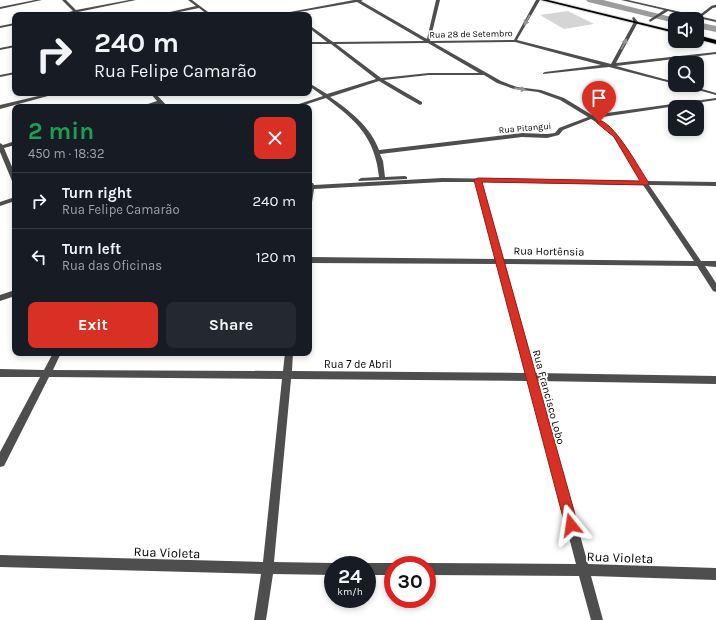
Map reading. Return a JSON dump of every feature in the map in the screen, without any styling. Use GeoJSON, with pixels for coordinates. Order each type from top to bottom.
{"type":"FeatureCollection","features":[{"type":"Feature","properties":{"kind":"main road"},"geometry":{"type":"LineString","coordinates":[[543,0],[635,20],[650,21],[668,25]]}},
{"type":"Feature","properties":{"kind":"main road"},"geometry":{"type":"LineString","coordinates":[[559,0],[668,30]]}},
{"type":"Feature","properties":{"kind":"main road"},"geometry":{"type":"LineString","coordinates":[[704,34],[716,37]]}},
{"type":"Feature","properties":{"kind":"main road"},"geometry":{"type":"LineString","coordinates":[[704,39],[716,42]]}},
{"type":"Feature","properties":{"kind":"street"},"geometry":{"type":"LineString","coordinates":[[0,8],[40,0]]}},
{"type":"Feature","properties":{"kind":"street"},"geometry":{"type":"LineString","coordinates":[[64,0],[76,12]]}},
{"type":"Feature","properties":{"kind":"street"},"geometry":{"type":"LineString","coordinates":[[81,12],[134,0]]}},
{"type":"Feature","properties":{"kind":"street"},"geometry":{"type":"LineString","coordinates":[[190,0],[206,12]]}},
{"type":"Feature","properties":{"kind":"street"},"geometry":{"type":"LineString","coordinates":[[300,12],[356,0],[365,0]]}},
{"type":"Feature","properties":{"kind":"street"},"geometry":{"type":"LineString","coordinates":[[356,0],[484,74],[510,87],[539,91],[553,95],[574,105],[606,126],[616,136],[645,183],[716,288]]}},
{"type":"Feature","properties":{"kind":"street"},"geometry":{"type":"LineString","coordinates":[[428,42],[438,0]]}},
{"type":"Feature","properties":{"kind":"street"},"geometry":{"type":"LineString","coordinates":[[515,41],[538,0]]}},
{"type":"Feature","properties":{"kind":"street"},"geometry":{"type":"LineString","coordinates":[[623,0],[677,12]]}},
{"type":"Feature","properties":{"kind":"street"},"geometry":{"type":"LineString","coordinates":[[172,12],[199,6]]}},
{"type":"Feature","properties":{"kind":"street"},"geometry":{"type":"LineString","coordinates":[[650,21],[668,10]]}},
{"type":"Feature","properties":{"kind":"street"},"geometry":{"type":"LineString","coordinates":[[704,18],[716,21]]}},
{"type":"Feature","properties":{"kind":"street"},"geometry":{"type":"LineString","coordinates":[[612,66],[635,20]]}},
{"type":"Feature","properties":{"kind":"street"},"geometry":{"type":"LineString","coordinates":[[0,27],[12,25]]}},
{"type":"Feature","properties":{"kind":"street"},"geometry":{"type":"LineString","coordinates":[[312,28],[380,80],[420,103]]}},
{"type":"Feature","properties":{"kind":"street","name":"Rua 28 de Setembro"},"geometry":{"type":"LineString","coordinates":[[312,43],[515,41],[668,81]]}},
{"type":"Feature","properties":{"kind":"street"},"geometry":{"type":"LineString","coordinates":[[0,49],[12,47]]}},
{"type":"Feature","properties":{"kind":"street"},"geometry":{"type":"LineString","coordinates":[[545,73],[716,54]]}},
{"type":"Feature","properties":{"kind":"street"},"geometry":{"type":"LineString","coordinates":[[0,76],[12,74]]}},
{"type":"Feature","properties":{"kind":"street"},"geometry":{"type":"LineString","coordinates":[[302,104],[380,80],[398,77],[429,74],[484,74]]}},
{"type":"Feature","properties":{"kind":"street"},"geometry":{"type":"LineString","coordinates":[[398,77],[451,76],[475,79]]}},
{"type":"Feature","properties":{"kind":"street"},"geometry":{"type":"LineString","coordinates":[[312,86],[352,115],[365,129],[378,152],[382,178]]}},
{"type":"Feature","properties":{"kind":"street"},"geometry":{"type":"LineString","coordinates":[[704,91],[716,94]]}},
{"type":"Feature","properties":{"kind":"street"},"geometry":{"type":"LineString","coordinates":[[12,104],[45,96]]}},
{"type":"Feature","properties":{"kind":"street"},"geometry":{"type":"LineString","coordinates":[[153,104],[160,102],[155,96]]}},
{"type":"Feature","properties":{"kind":"street","name":"Rua Pitangui"},"geometry":{"type":"LineString","coordinates":[[378,152],[522,136],[547,136],[556,134],[562,129],[592,117],[716,99]]}},
{"type":"Feature","properties":{"kind":"street"},"geometry":{"type":"LineString","coordinates":[[0,107],[12,104]]}},
{"type":"Feature","properties":{"kind":"street"},"geometry":{"type":"LineString","coordinates":[[12,144],[0,146],[12,174]]}},
{"type":"Feature","properties":{"kind":"street"},"geometry":{"type":"LineString","coordinates":[[312,186],[382,178],[417,177],[442,180]]}},
{"type":"Feature","properties":{"kind":"street"},"geometry":{"type":"LineString","coordinates":[[312,186],[442,180],[716,184]]}},
{"type":"Feature","properties":{"kind":"street","name":"Rua Francisco Lobo"},"geometry":{"type":"LineString","coordinates":[[478,180],[530,377],[597,620]]}},
{"type":"Feature","properties":{"kind":"street"},"geometry":{"type":"LineString","coordinates":[[0,204],[12,200]]}},
{"type":"Feature","properties":{"kind":"street","name":"Rua Hortênsia"},"geometry":{"type":"LineString","coordinates":[[312,260],[716,264]]}},
{"type":"Feature","properties":{"kind":"street"},"geometry":{"type":"LineString","coordinates":[[0,298],[12,294]]}},
{"type":"Feature","properties":{"kind":"street"},"geometry":{"type":"LineString","coordinates":[[0,462],[55,356]]}},
{"type":"Feature","properties":{"kind":"street"},"geometry":{"type":"LineString","coordinates":[[260,620],[268,568],[289,356]]}},
{"type":"Feature","properties":{"kind":"street","name":"Rua 7 de Abril"},"geometry":{"type":"LineString","coordinates":[[0,373],[716,380]]}},
{"type":"Feature","properties":{"kind":"street","name":"Rua Violeta"},"geometry":{"type":"LineString","coordinates":[[0,561],[324,569]]}},
{"type":"Feature","properties":{"kind":"street","name":"Rua Violeta"},"geometry":{"type":"LineString","coordinates":[[436,569],[584,570],[716,574]]}},
{"type":"Feature","properties":{"kind":"lane"},"geometry":{"type":"LineString","coordinates":[[704,13],[716,6]]}},
{"type":"Feature","properties":{"kind":"shaded area"},"geometry":{"type":"Polygon","coordinates":[[[568,11],[594,24],[564,29],[540,15],[568,11]]]}},
{"type":"Feature","properties":{"kind":"waterway"},"geometry":{"type":"LineString","coordinates":[[591,0],[668,18]]}},
{"type":"Feature","properties":{"kind":"waterway"},"geometry":{"type":"LineString","coordinates":[[704,26],[716,29]]}},
{"type":"Feature","properties":{"kind":"route"},"geometry":{"type":"LineString","coordinates":[[571,525],[478,180],[645,183],[616,136],[606,126],[599,122]]}}]}
